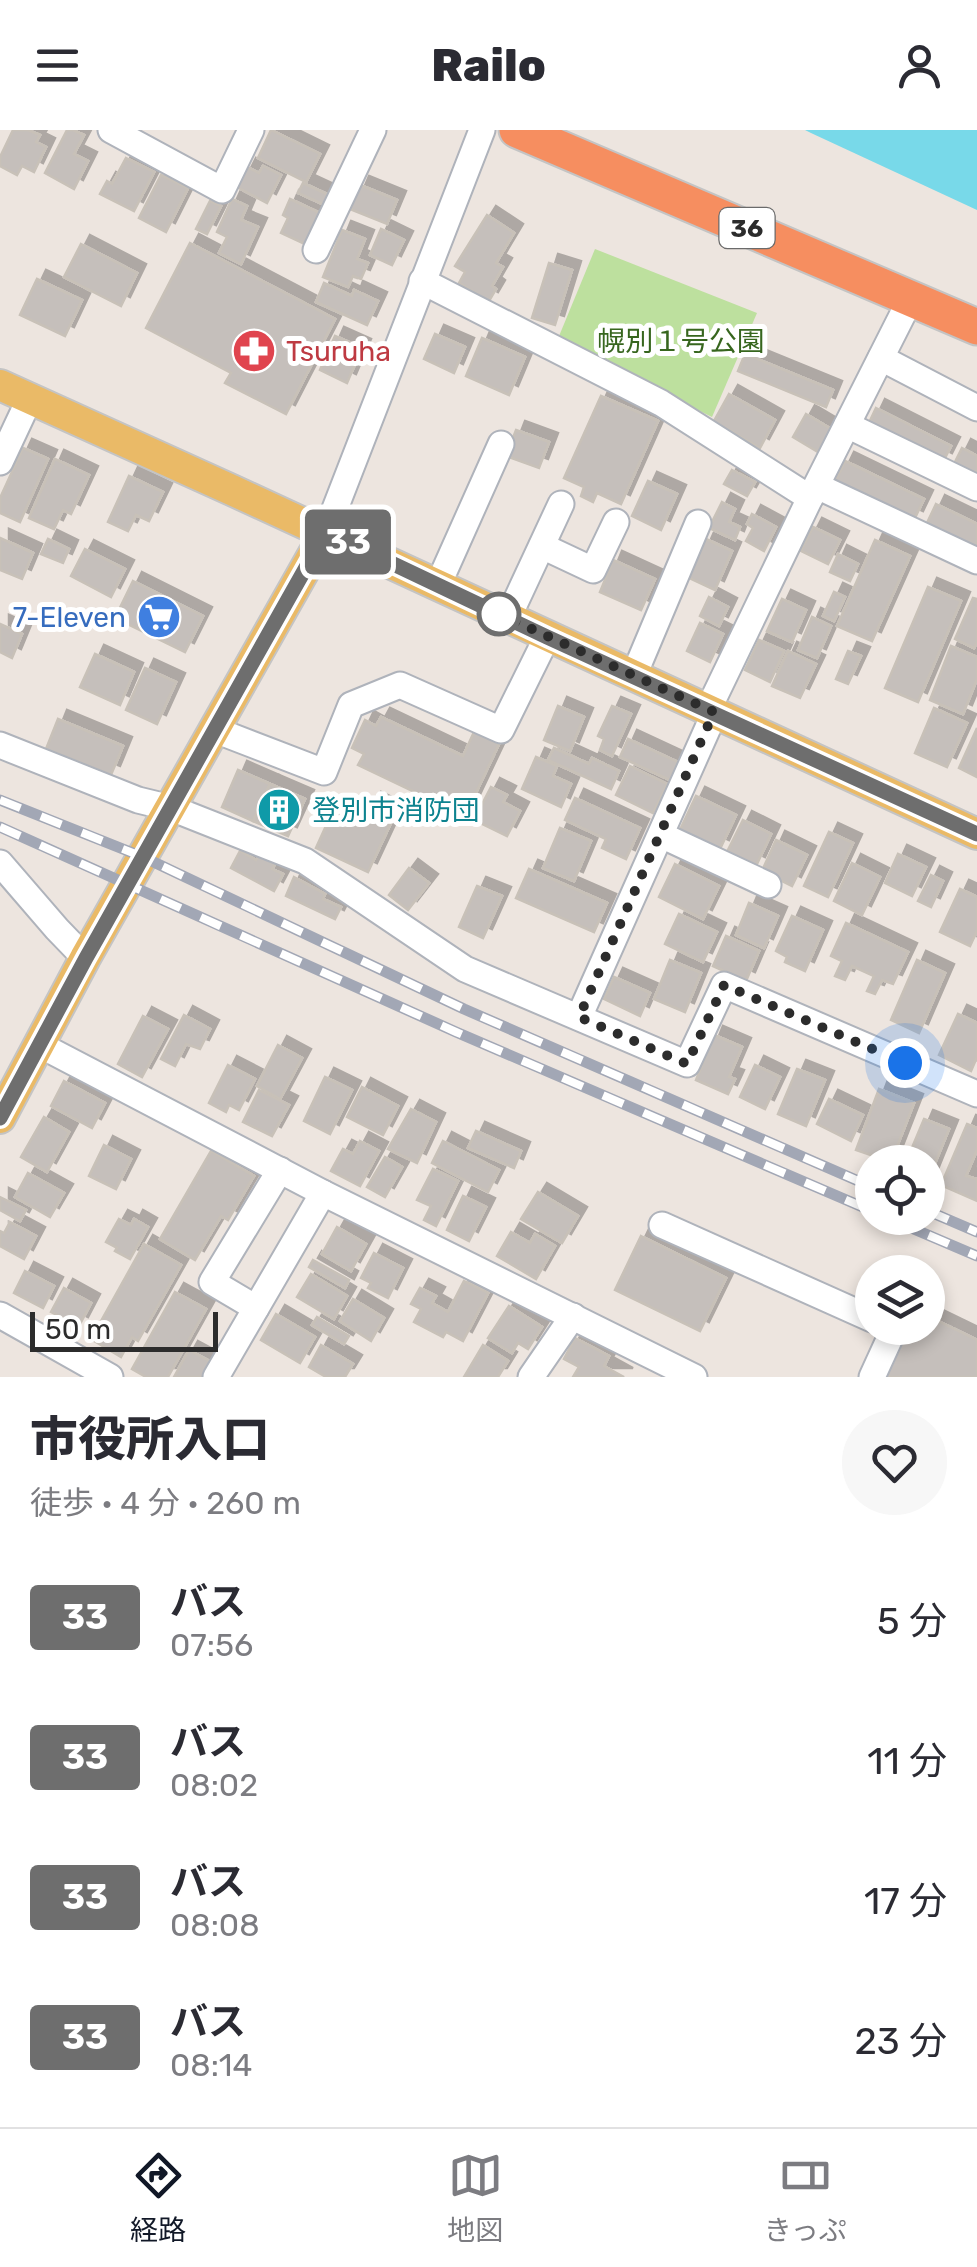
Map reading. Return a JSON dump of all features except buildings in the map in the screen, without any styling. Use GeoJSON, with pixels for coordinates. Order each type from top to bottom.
{"type":"FeatureCollection","features":[{"type":"Feature","properties":{"kind":"highway","name":"36"},"geometry":{"type":"LineString","coordinates":[[517,130],[977,327]]}},
{"type":"Feature","properties":{"kind":"main road"},"geometry":{"type":"LineString","coordinates":[[0,385],[977,834]]}},
{"type":"Feature","properties":{"kind":"main road"},"geometry":{"type":"LineString","coordinates":[[0,1118],[326,532]]}},
{"type":"Feature","properties":{"kind":"street"},"geometry":{"type":"LineString","coordinates":[[112,130],[222,190],[251,130]]}},
{"type":"Feature","properties":{"kind":"street"},"geometry":{"type":"LineString","coordinates":[[316,250],[373,130]]}},
{"type":"Feature","properties":{"kind":"street"},"geometry":{"type":"LineString","coordinates":[[326,532],[482,130]]}},
{"type":"Feature","properties":{"kind":"street"},"geometry":{"type":"LineString","coordinates":[[422,281],[662,403],[814,492],[977,561]]}},
{"type":"Feature","properties":{"kind":"street"},"geometry":{"type":"LineString","coordinates":[[579,1017],[661,835],[711,711],[911,298]]}},
{"type":"Feature","properties":{"kind":"street"},"geometry":{"type":"LineString","coordinates":[[881,358],[977,408]]}},
{"type":"Feature","properties":{"kind":"street"},"geometry":{"type":"LineString","coordinates":[[0,462],[30,398]]}},
{"type":"Feature","properties":{"kind":"street"},"geometry":{"type":"LineString","coordinates":[[848,424],[977,488]]}},
{"type":"Feature","properties":{"kind":"street"},"geometry":{"type":"LineString","coordinates":[[438,585],[501,444]]}},
{"type":"Feature","properties":{"kind":"street"},"geometry":{"type":"LineString","coordinates":[[508,618],[561,504]]}},
{"type":"Feature","properties":{"kind":"street"},"geometry":{"type":"LineString","coordinates":[[542,546],[593,570],[616,522]]}},
{"type":"Feature","properties":{"kind":"street"},"geometry":{"type":"LineString","coordinates":[[634,675],[698,524]]}},
{"type":"Feature","properties":{"kind":"street"},"geometry":{"type":"LineString","coordinates":[[215,730],[324,772],[351,705],[400,685],[501,730],[547,637]]}},
{"type":"Feature","properties":{"kind":"street"},"geometry":{"type":"LineString","coordinates":[[0,746],[306,861],[465,969],[687,1064],[724,985],[977,1094]]}},
{"type":"Feature","properties":{"kind":"street"},"geometry":{"type":"LineString","coordinates":[[661,835],[768,885]]}},
{"type":"Feature","properties":{"kind":"street"},"geometry":{"type":"LineString","coordinates":[[0,863],[86,958]]}},
{"type":"Feature","properties":{"kind":"street"},"geometry":{"type":"LineString","coordinates":[[40,1045],[323,1193],[694,1377]]}},
{"type":"Feature","properties":{"kind":"street"},"geometry":{"type":"LineString","coordinates":[[256,1308],[212,1282],[280,1170]]}},
{"type":"Feature","properties":{"kind":"street"},"geometry":{"type":"LineString","coordinates":[[216,1377],[323,1193]]}},
{"type":"Feature","properties":{"kind":"street"},"geometry":{"type":"LineString","coordinates":[[662,1224],[855,1311]]}},
{"type":"Feature","properties":{"kind":"street"},"geometry":{"type":"LineString","coordinates":[[0,1315],[93,1373]]}},
{"type":"Feature","properties":{"kind":"street"},"geometry":{"type":"LineString","coordinates":[[531,1377],[573,1316]]}},
{"type":"Feature","properties":{"kind":"street"},"geometry":{"type":"LineString","coordinates":[[872,1377],[887,1345]]}},
{"type":"Feature","properties":{"kind":"green space","name":"幌別１号公園"},"geometry":{"type":"Polygon","coordinates":[[[595,249],[757,313],[712,417],[557,341],[595,249]]]}},
{"type":"Feature","properties":{"kind":"water"},"geometry":{"type":"Polygon","coordinates":[[[805,130],[977,130],[977,210],[811,133],[805,130]]]}},
{"type":"Feature","properties":{"kind":"railway"},"geometry":{"type":"LineString","coordinates":[[0,800],[143,857],[464,1009],[855,1180]]}},
{"type":"Feature","properties":{"kind":"railway"},"geometry":{"type":"LineString","coordinates":[[0,827],[456,1032],[855,1204]]}},
{"type":"Feature","properties":{"kind":"railway"},"geometry":{"type":"LineString","coordinates":[[945,1218],[977,1232]]}},
{"type":"Feature","properties":{"kind":"railway"},"geometry":{"type":"LineString","coordinates":[[928,1235],[977,1256]]}},
{"type":"Feature","properties":{"kind":"bus line","name":"33"},"geometry":{"type":"LineString","coordinates":[[0,1118],[326,532],[977,834]]}},
{"type":"Feature","properties":{"kind":"place","name":"Tsuruha"},"geometry":{"type":"Point","coordinates":[254,351]}},
{"type":"Feature","properties":{"kind":"place","name":"7-Eleven"},"geometry":{"type":"Point","coordinates":[159,617]}},
{"type":"Feature","properties":{"kind":"place","name":"登別市消防団"},"geometry":{"type":"Point","coordinates":[279,810]}},
{"type":"Feature","properties":{"kind":"route"},"geometry":{"type":"LineString","coordinates":[[499,614],[714,712],[579,1017],[687,1064],[724,985],[905,1063]]}}]}
